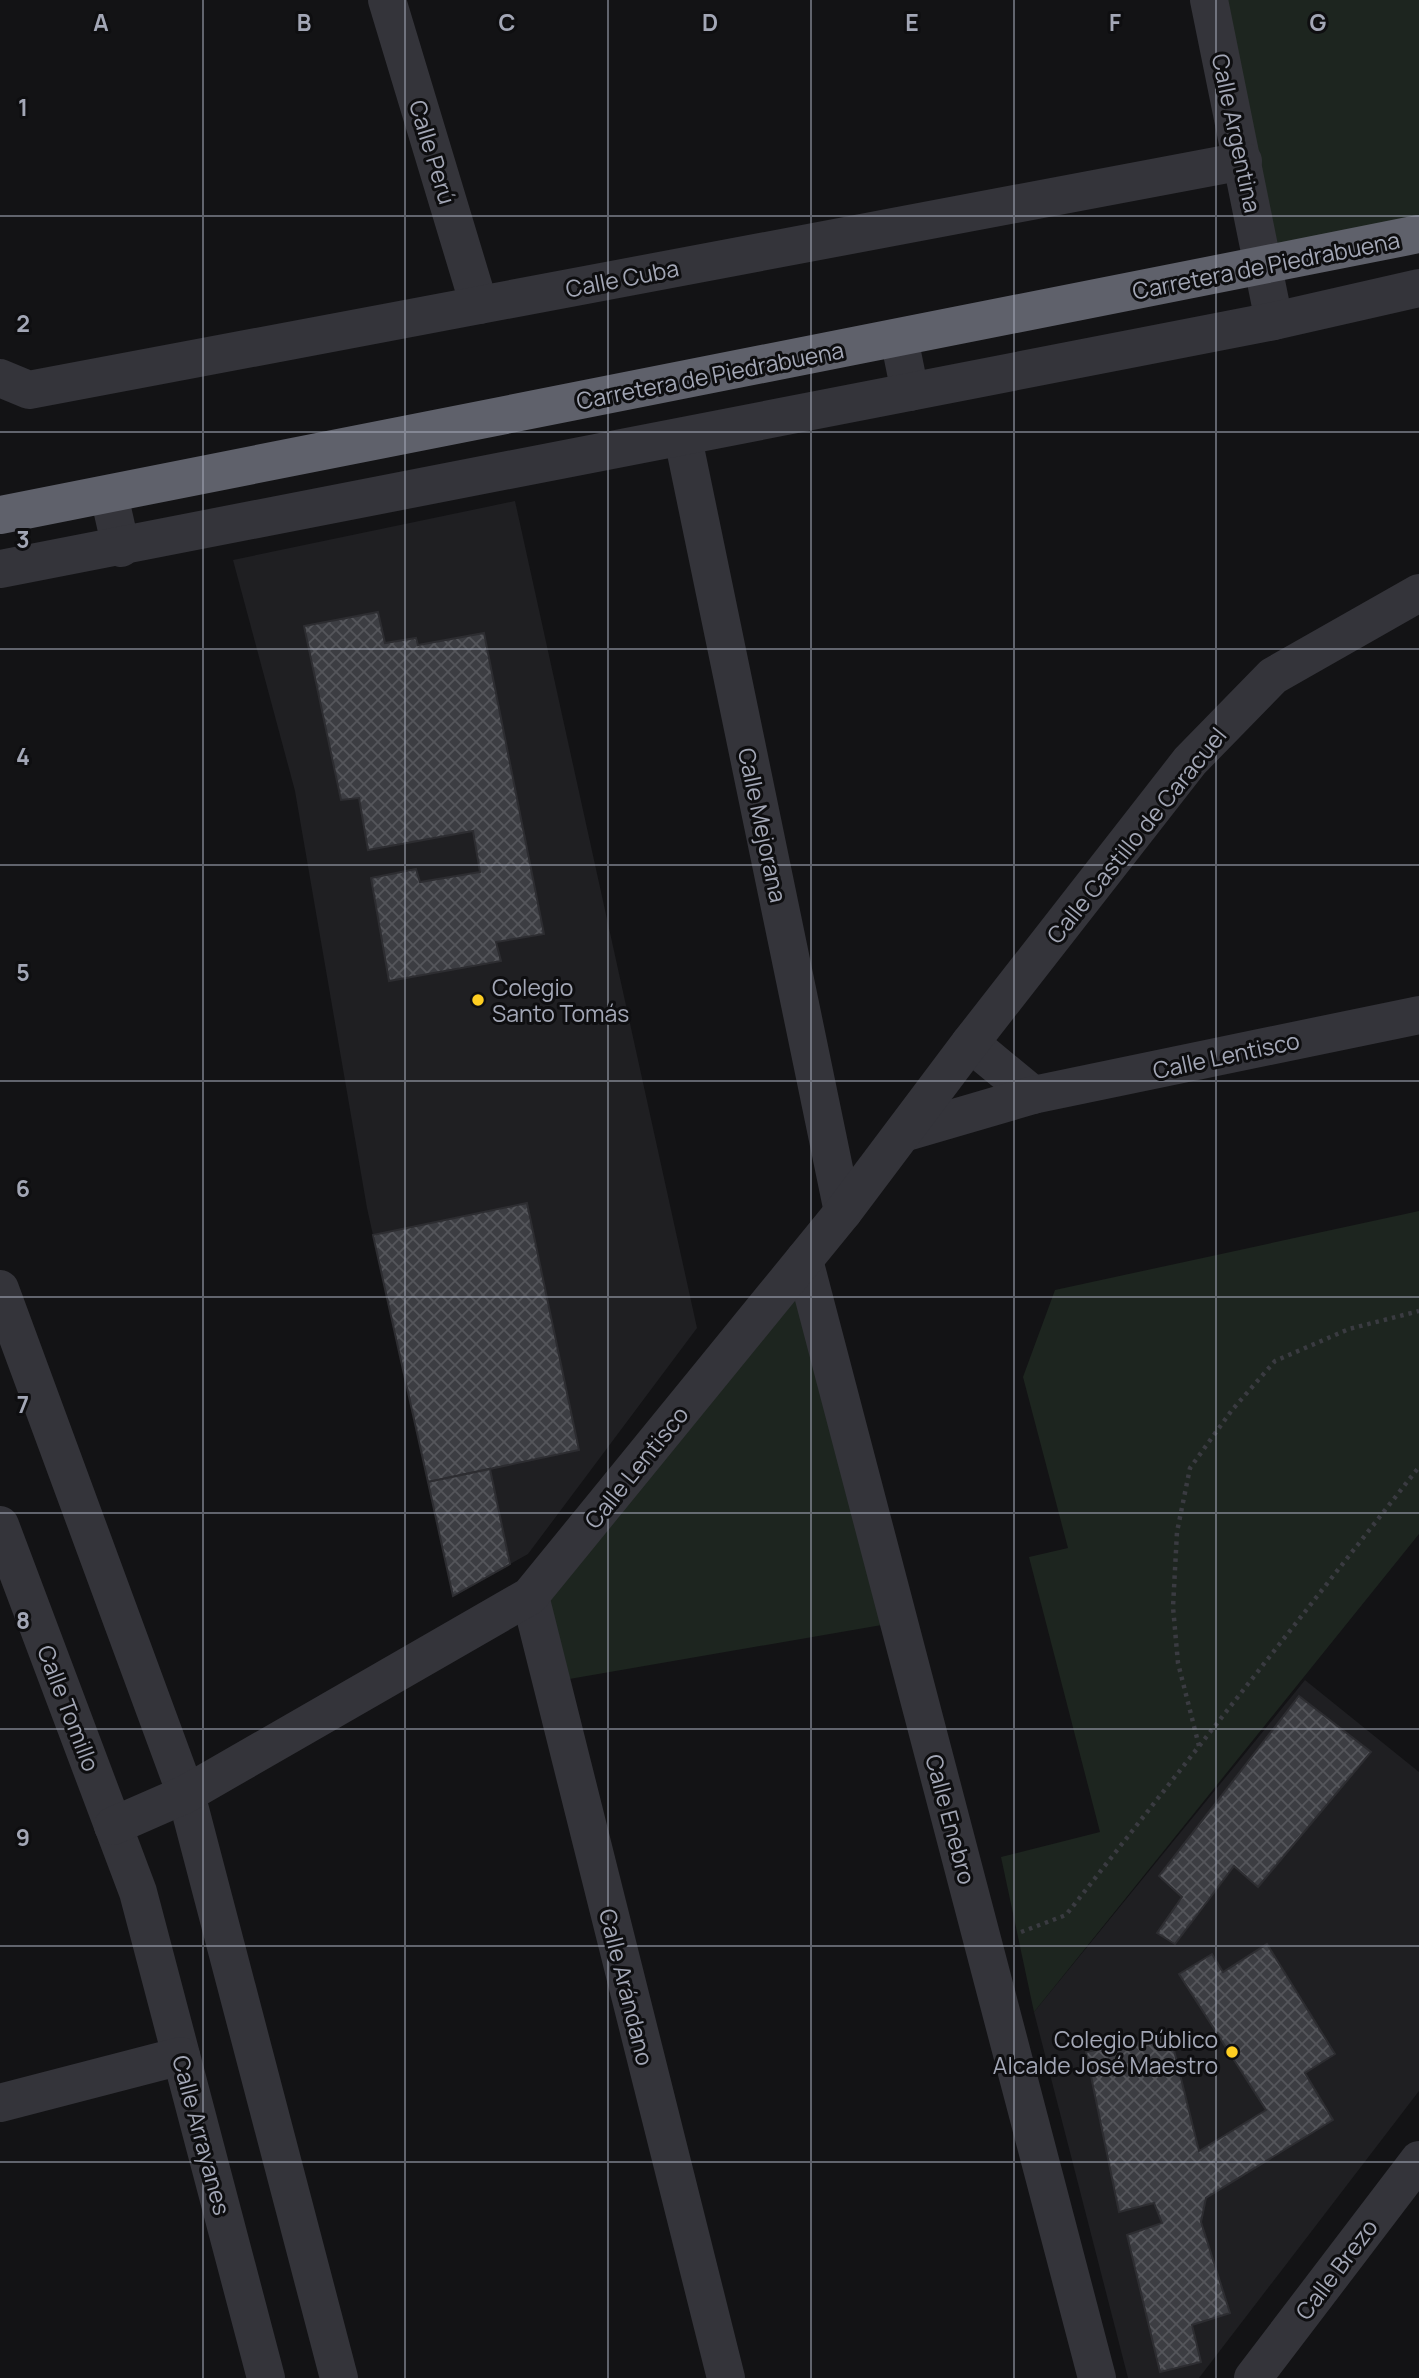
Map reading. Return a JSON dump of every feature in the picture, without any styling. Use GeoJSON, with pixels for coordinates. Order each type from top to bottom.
{"type":"FeatureCollection","features":[{"type":"Feature","properties":{"kind":"highway","name":"Carretera de Piedrabuena"},"geometry":{"type":"LineString","coordinates":[[0,514],[109,495],[1419,234]]}},
{"type":"Feature","properties":{"kind":"street","name":"Calle Perú"},"geometry":{"type":"LineString","coordinates":[[387,0],[479,305]]}},
{"type":"Feature","properties":{"kind":"street","name":"Calle Argentina"},"geometry":{"type":"LineString","coordinates":[[1209,0],[1274,321]]}},
{"type":"Feature","properties":{"kind":"street","name":"Calle Cuba"},"geometry":{"type":"LineString","coordinates":[[1,379],[29,390],[1243,161]]}},
{"type":"Feature","properties":{"kind":"street"},"geometry":{"type":"LineString","coordinates":[[0,569],[121,548],[1274,321],[1419,288]]}},
{"type":"Feature","properties":{"kind":"street"},"geometry":{"type":"LineString","coordinates":[[899,338],[909,392]]}},
{"type":"Feature","properties":{"kind":"street"},"geometry":{"type":"LineString","coordinates":[[392,438],[404,491]]}},
{"type":"Feature","properties":{"kind":"street","name":"Calle Mejorana"},"geometry":{"type":"LineString","coordinates":[[682,438],[843,1212]]}},
{"type":"Feature","properties":{"kind":"street"},"geometry":{"type":"LineString","coordinates":[[109,495],[121,548]]}},
{"type":"Feature","properties":{"kind":"street","name":"Calle Castillo de Caracuel"},"geometry":{"type":"LineString","coordinates":[[903,1133],[1190,761],[1273,676],[1419,593]]}},
{"type":"Feature","properties":{"kind":"street","name":"Calle Lentisco"},"geometry":{"type":"LineString","coordinates":[[113,1826],[186,1794],[530,1596],[843,1212],[903,1133],[1033,1096],[1419,1015]]}},
{"type":"Feature","properties":{"kind":"street"},"geometry":{"type":"LineString","coordinates":[[970,1043],[1033,1096]]}},
{"type":"Feature","properties":{"kind":"street","name":"Calle Enebro"},"geometry":{"type":"LineString","coordinates":[[804,1260],[1097,2378]]}},
{"type":"Feature","properties":{"kind":"street"},"geometry":{"type":"LineString","coordinates":[[0,1289],[186,1794],[339,2378]]}},
{"type":"Feature","properties":{"kind":"street","name":"Calle Tomillo"},"geometry":{"type":"LineString","coordinates":[[0,1525],[138,1892]]}},
{"type":"Feature","properties":{"kind":"street","name":"Calle Arándano"},"geometry":{"type":"LineString","coordinates":[[530,1596],[726,2378]]}},
{"type":"Feature","properties":{"kind":"street","name":"Calle Arrayanes"},"geometry":{"type":"LineString","coordinates":[[138,1892],[266,2378]]}},
{"type":"Feature","properties":{"kind":"street"},"geometry":{"type":"LineString","coordinates":[[0,2103],[181,2056]]}},
{"type":"Feature","properties":{"kind":"street","name":"Calle Brezo"},"geometry":{"type":"LineString","coordinates":[[1253,2378],[1406,2203],[1419,2160]]}},
{"type":"Feature","properties":{"kind":"path"},"geometry":{"type":"LineString","coordinates":[[1199,1746],[1178,1663],[1173,1607],[1177,1532],[1190,1468],[1232,1410],[1275,1361],[1349,1329],[1419,1311]]}},
{"type":"Feature","properties":{"kind":"path"},"geometry":{"type":"LineString","coordinates":[[984,1946],[1066,1915],[1419,1467]]}},
{"type":"Feature","properties":{"kind":"shaded area"},"geometry":{"type":"Polygon","coordinates":[[[1208,0],[1419,0],[1419,228],[1264,267],[1208,0]]]}},
{"type":"Feature","properties":{"kind":"shaded area","name":"Colegio Santo Tomás"},"geometry":{"type":"Polygon","coordinates":[[[515,501],[697,1328],[528,1554],[453,1596],[367,1208],[295,791],[233,560],[515,501]]]}},
{"type":"Feature","properties":{"kind":"shaded area"},"geometry":{"type":"Polygon","coordinates":[[[1419,1211],[1419,1534],[1034,2012],[1001,1857],[1100,1832],[1029,1557],[1068,1548],[1023,1377],[1055,1290],[1419,1211]]]}},
{"type":"Feature","properties":{"kind":"shaded area"},"geometry":{"type":"Polygon","coordinates":[[[804,1260],[899,1622],[552,1682],[530,1596],[804,1260]]]}},
{"type":"Feature","properties":{"kind":"shaded area","name":"Colegio Público Alcalde José Maestro"},"geometry":{"type":"Polygon","coordinates":[[[1305,1680],[1419,1772],[1419,2091],[1199,2378],[1128,2378],[1034,2012],[1305,1680]]]}},
{"type":"Feature","properties":{"kind":"building"},"geometry":{"type":"Polygon","coordinates":[[[378,612],[385,643],[416,638],[418,645],[484,633],[544,934],[496,942],[501,961],[389,981],[371,878],[416,869],[420,882],[480,872],[473,831],[368,850],[359,798],[341,800],[304,626],[378,612]]]}},
{"type":"Feature","properties":{"kind":"building"},"geometry":{"type":"Polygon","coordinates":[[[527,1203],[579,1450],[428,1482],[373,1235],[527,1203]]]}},
{"type":"Feature","properties":{"kind":"building"},"geometry":{"type":"Polygon","coordinates":[[[490,1469],[510,1564],[453,1596],[428,1482],[490,1469]]]}},
{"type":"Feature","properties":{"kind":"building"},"geometry":{"type":"Polygon","coordinates":[[[1299,1696],[1371,1752],[1258,1887],[1234,1866],[1175,1944],[1157,1933],[1182,1897],[1159,1876],[1299,1696]]]}},
{"type":"Feature","properties":{"kind":"building"},"geometry":{"type":"Polygon","coordinates":[[[1267,1944],[1335,2054],[1305,2073],[1333,2120],[1206,2198],[1201,2222],[1230,2313],[1192,2325],[1201,2362],[1160,2372],[1127,2235],[1162,2223],[1154,2203],[1119,2212],[1086,2052],[1170,2034],[1199,2151],[1266,2110],[1179,1974],[1212,1954],[1223,1972],[1267,1944]]]}},
{"type":"Feature","properties":{"kind":"place","name":"Colegio Santo Tomás"},"geometry":{"type":"Point","coordinates":[478,1000]}},
{"type":"Feature","properties":{"kind":"place","name":"Colegio Público Alcalde José Maestro"},"geometry":{"type":"Point","coordinates":[1232,2052]}}]}
